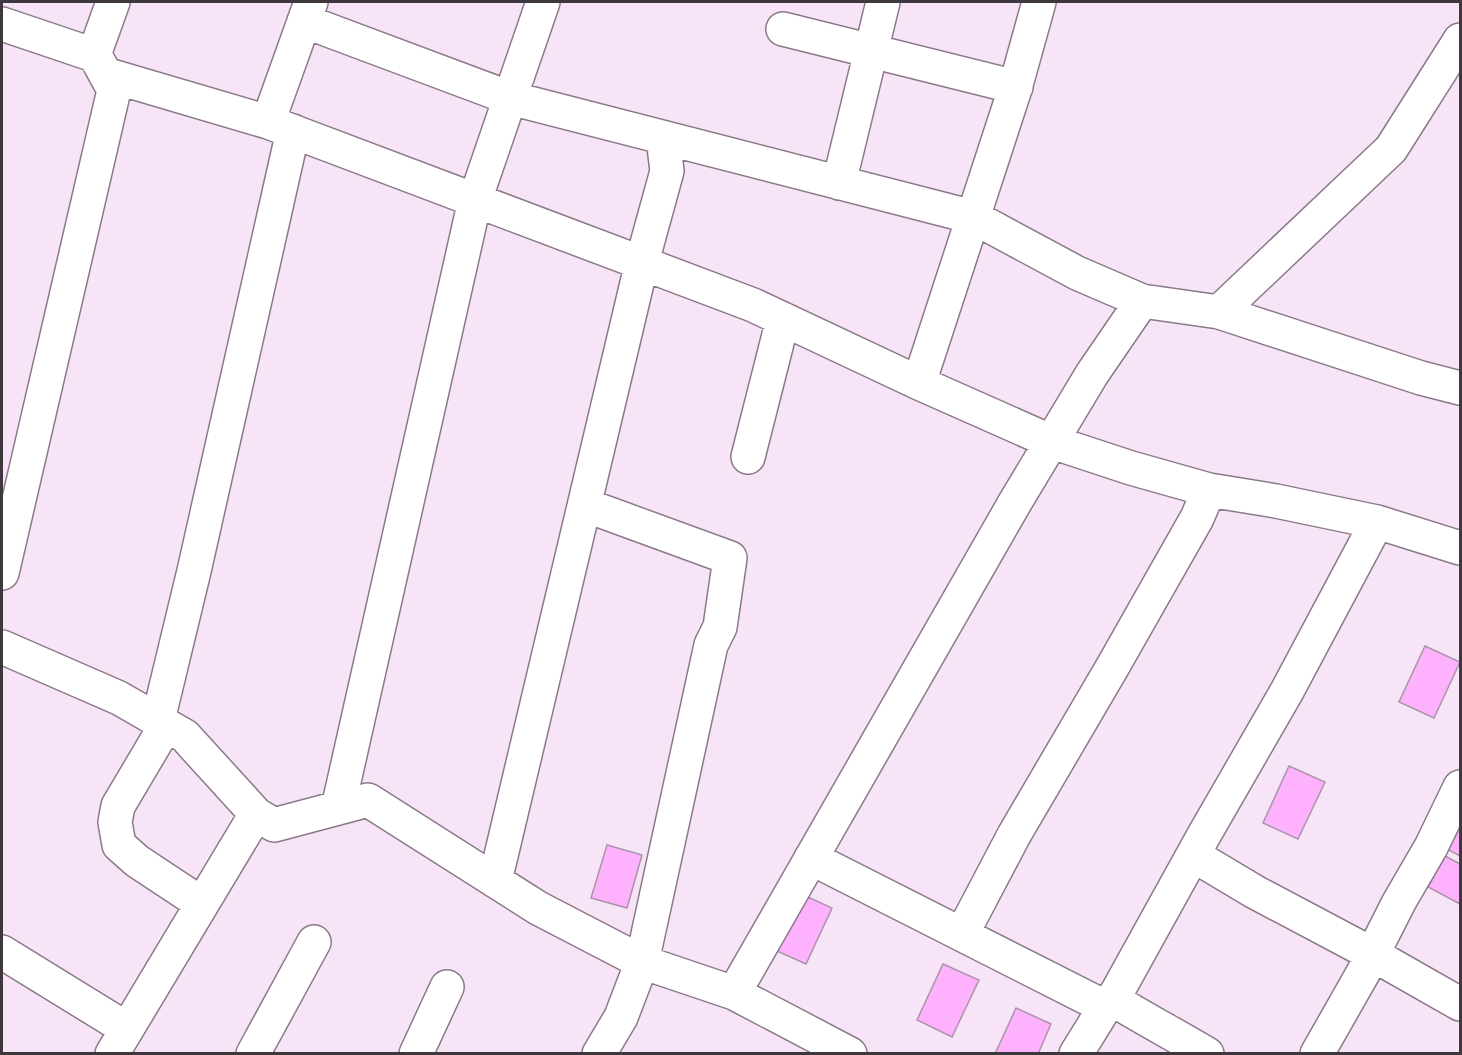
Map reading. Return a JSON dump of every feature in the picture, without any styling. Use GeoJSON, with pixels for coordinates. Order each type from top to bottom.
{"type":"FeatureCollection","features":[{"type":"Feature","properties":{"kind":"street"},"geometry":{"type":"LineString","coordinates":[[2,573],[114,90],[100,64],[113,2]]}},
{"type":"Feature","properties":{"kind":"street"},"geometry":{"type":"LineString","coordinates":[[338,808],[475,200],[543,2]]}},
{"type":"Feature","properties":{"kind":"street"},"geometry":{"type":"LineString","coordinates":[[839,183],[883,2]]}},
{"type":"Feature","properties":{"kind":"street"},"geometry":{"type":"LineString","coordinates":[[919,383],[1016,87],[1039,2]]}},
{"type":"Feature","properties":{"kind":"street"},"geometry":{"type":"LineString","coordinates":[[202,904],[137,861],[119,845],[115,822],[118,806],[162,722],[197,560],[280,126],[307,11],[510,98],[973,218],[1077,273],[1142,301],[1219,312],[1421,378],[1461,387]]}},
{"type":"Feature","properties":{"kind":"street"},"geometry":{"type":"LineString","coordinates":[[2,24],[100,64],[280,126],[753,305],[1052,442],[1209,490],[1377,522],[1461,548]]}},
{"type":"Feature","properties":{"kind":"street"},"geometry":{"type":"LineString","coordinates":[[783,29],[1016,87]]}},
{"type":"Feature","properties":{"kind":"street"},"geometry":{"type":"LineString","coordinates":[[1219,312],[1390,150],[1458,50]]}},
{"type":"Feature","properties":{"kind":"street"},"geometry":{"type":"LineString","coordinates":[[495,881],[642,262],[667,171],[663,138]]}},
{"type":"Feature","properties":{"kind":"street"},"geometry":{"type":"LineString","coordinates":[[734,993],[1008,515],[1092,374],[1142,301]]}},
{"type":"Feature","properties":{"kind":"street"},"geometry":{"type":"LineString","coordinates":[[748,457],[783,318]]}},
{"type":"Feature","properties":{"kind":"street"},"geometry":{"type":"LineString","coordinates":[[962,934],[1014,835],[1197,518],[1209,490]]}},
{"type":"Feature","properties":{"kind":"street"},"geometry":{"type":"LineString","coordinates":[[585,505],[730,558],[720,627],[711,645],[642,962],[621,1017],[599,1053]]}},
{"type":"Feature","properties":{"kind":"street"},"geometry":{"type":"LineString","coordinates":[[1076,1053],[1116,994],[1287,691],[1377,522]]}},
{"type":"Feature","properties":{"kind":"street"},"geometry":{"type":"LineString","coordinates":[[2,647],[119,698],[185,736],[256,814],[274,825],[368,800],[538,908],[642,962],[734,993],[850,1053]]}},
{"type":"Feature","properties":{"kind":"street"},"geometry":{"type":"LineString","coordinates":[[1317,1053],[1431,847],[1461,788]]}},
{"type":"Feature","properties":{"kind":"street"},"geometry":{"type":"LineString","coordinates":[[2,952],[119,1041],[256,814]]}},
{"type":"Feature","properties":{"kind":"street"},"geometry":{"type":"LineString","coordinates":[[1193,855],[1264,897],[1372,954],[1461,1005]]}},
{"type":"Feature","properties":{"kind":"street"},"geometry":{"type":"LineString","coordinates":[[811,858],[962,934],[1148,1021],[1207,1053]]}},
{"type":"Feature","properties":{"kind":"street"},"geometry":{"type":"LineString","coordinates":[[253,1053],[314,942]]}},
{"type":"Feature","properties":{"kind":"street"},"geometry":{"type":"LineString","coordinates":[[416,1053],[447,987]]}},
{"type":"Feature","properties":{"kind":"building"},"geometry":{"type":"Polygon","coordinates":[[[1425,646],[1460,662],[1434,718],[1399,702],[1425,646]]]}},
{"type":"Feature","properties":{"kind":"building"},"geometry":{"type":"Polygon","coordinates":[[[1289,766],[1325,782],[1298,839],[1263,823],[1289,766]]]}},
{"type":"Feature","properties":{"kind":"building"},"geometry":{"type":"Polygon","coordinates":[[[1460,823],[1460,856],[1447,849],[1460,823]]]}},
{"type":"Feature","properties":{"kind":"building"},"geometry":{"type":"Polygon","coordinates":[[[607,845],[642,855],[627,908],[591,898],[607,845]]]}},
{"type":"Feature","properties":{"kind":"building"},"geometry":{"type":"Polygon","coordinates":[[[1445,856],[1460,864],[1460,904],[1428,887],[1445,856]]]}},
{"type":"Feature","properties":{"kind":"building"},"geometry":{"type":"Polygon","coordinates":[[[797,892],[832,908],[806,964],[770,948],[797,892]]]}},
{"type":"Feature","properties":{"kind":"building"},"geometry":{"type":"Polygon","coordinates":[[[943,964],[979,980],[952,1037],[917,1020],[943,964]]]}},
{"type":"Feature","properties":{"kind":"building"},"geometry":{"type":"Polygon","coordinates":[[[1016,1008],[1051,1024],[1038,1054],[995,1054],[1016,1008]]]}}]}
